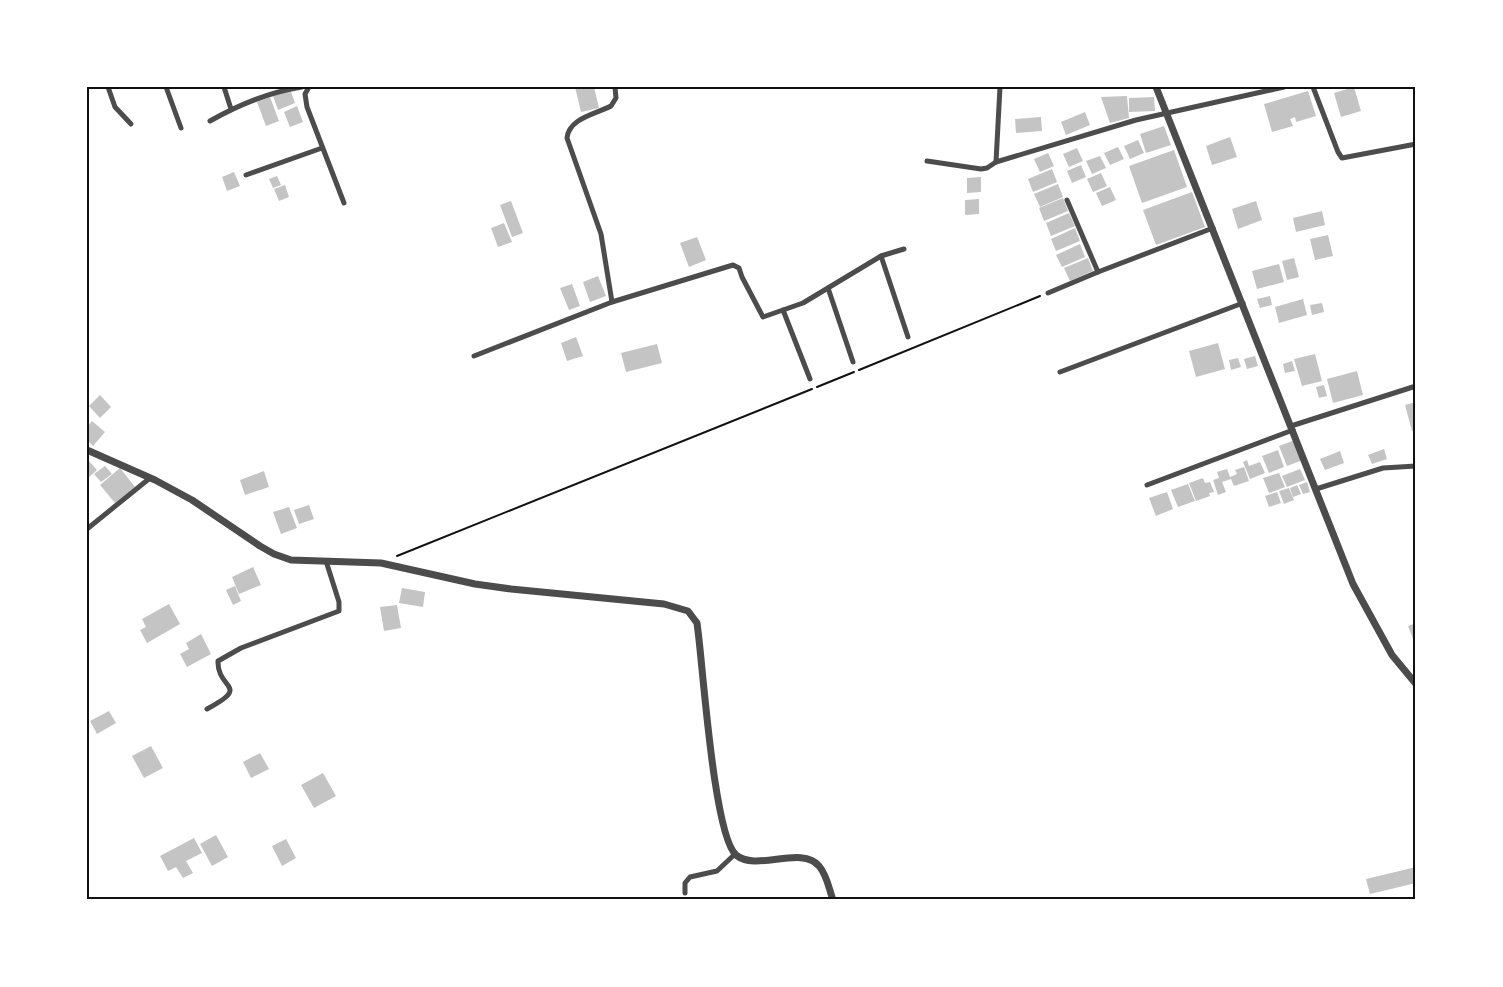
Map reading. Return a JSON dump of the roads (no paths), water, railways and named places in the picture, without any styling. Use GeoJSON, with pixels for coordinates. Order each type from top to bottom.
{"type":"FeatureCollection","features":[{"type":"Feature","properties":{"kind":"street"},"geometry":{"type":"LineString","coordinates":[[108,87],[115,107],[131,124]]}},
{"type":"Feature","properties":{"kind":"street"},"geometry":{"type":"LineString","coordinates":[[165,87],[182,128]]}},
{"type":"Feature","properties":{"kind":"street"},"geometry":{"type":"LineString","coordinates":[[224,87],[231,109]]}},
{"type":"Feature","properties":{"kind":"street"},"geometry":{"type":"LineString","coordinates":[[210,121],[231,109],[282,89],[302,87]]}},
{"type":"Feature","properties":{"kind":"street"},"geometry":{"type":"LineString","coordinates":[[309,87],[305,94],[307,107],[344,203]]}},
{"type":"Feature","properties":{"kind":"street"},"geometry":{"type":"LineString","coordinates":[[612,302],[601,234],[567,138],[567,131],[576,121],[611,106],[616,98],[615,87]]}},
{"type":"Feature","properties":{"kind":"street"},"geometry":{"type":"LineString","coordinates":[[996,162],[1000,87]]}},
{"type":"Feature","properties":{"kind":"street"},"geometry":{"type":"LineString","coordinates":[[1156,87],[1343,561],[1363,604],[1392,655],[1416,684]]}},
{"type":"Feature","properties":{"kind":"street"},"geometry":{"type":"LineString","coordinates":[[927,160],[981,169],[993,166],[996,162],[1092,132],[1284,87]]}},
{"type":"Feature","properties":{"kind":"street"},"geometry":{"type":"LineString","coordinates":[[1313,87],[1342,158],[1416,144]]}},
{"type":"Feature","properties":{"kind":"street"},"geometry":{"type":"LineString","coordinates":[[246,175],[322,147]]}},
{"type":"Feature","properties":{"kind":"street"},"geometry":{"type":"LineString","coordinates":[[1066,200],[1098,272]]}},
{"type":"Feature","properties":{"kind":"street"},"geometry":{"type":"LineString","coordinates":[[1048,293],[1213,228]]}},
{"type":"Feature","properties":{"kind":"street"},"geometry":{"type":"LineString","coordinates":[[474,356],[612,302],[733,265],[739,268],[763,317],[803,303],[881,256],[904,249]]}},
{"type":"Feature","properties":{"kind":"street"},"geometry":{"type":"LineString","coordinates":[[881,256],[908,336]]}},
{"type":"Feature","properties":{"kind":"street"},"geometry":{"type":"LineString","coordinates":[[828,288],[853,362]]}},
{"type":"Feature","properties":{"kind":"street"},"geometry":{"type":"LineString","coordinates":[[1060,372],[1243,303]]}},
{"type":"Feature","properties":{"kind":"street"},"geometry":{"type":"LineString","coordinates":[[783,310],[810,379]]}},
{"type":"Feature","properties":{"kind":"street"},"geometry":{"type":"LineString","coordinates":[[1147,485],[1292,428],[1416,386]]}},
{"type":"Feature","properties":{"kind":"street"},"geometry":{"type":"LineString","coordinates":[[87,450],[150,478],[192,500],[274,554],[291,560],[381,563],[475,584],[664,604],[688,611],[697,622],[719,809],[728,842],[735,854],[751,860],[793,858],[813,861],[819,865],[824,874],[833,900]]}},
{"type":"Feature","properties":{"kind":"street"},"geometry":{"type":"LineString","coordinates":[[1316,489],[1383,468],[1416,466]]}},
{"type":"Feature","properties":{"kind":"street"},"geometry":{"type":"LineString","coordinates":[[87,529],[150,478]]}},
{"type":"Feature","properties":{"kind":"street"},"geometry":{"type":"LineString","coordinates":[[207,709],[227,699],[229,695],[229,689],[218,666],[221,658],[241,648],[339,611],[339,602],[326,561]]}},
{"type":"Feature","properties":{"kind":"street"},"geometry":{"type":"LineString","coordinates":[[685,893],[685,883],[690,877],[717,871],[735,854]]}}]}
